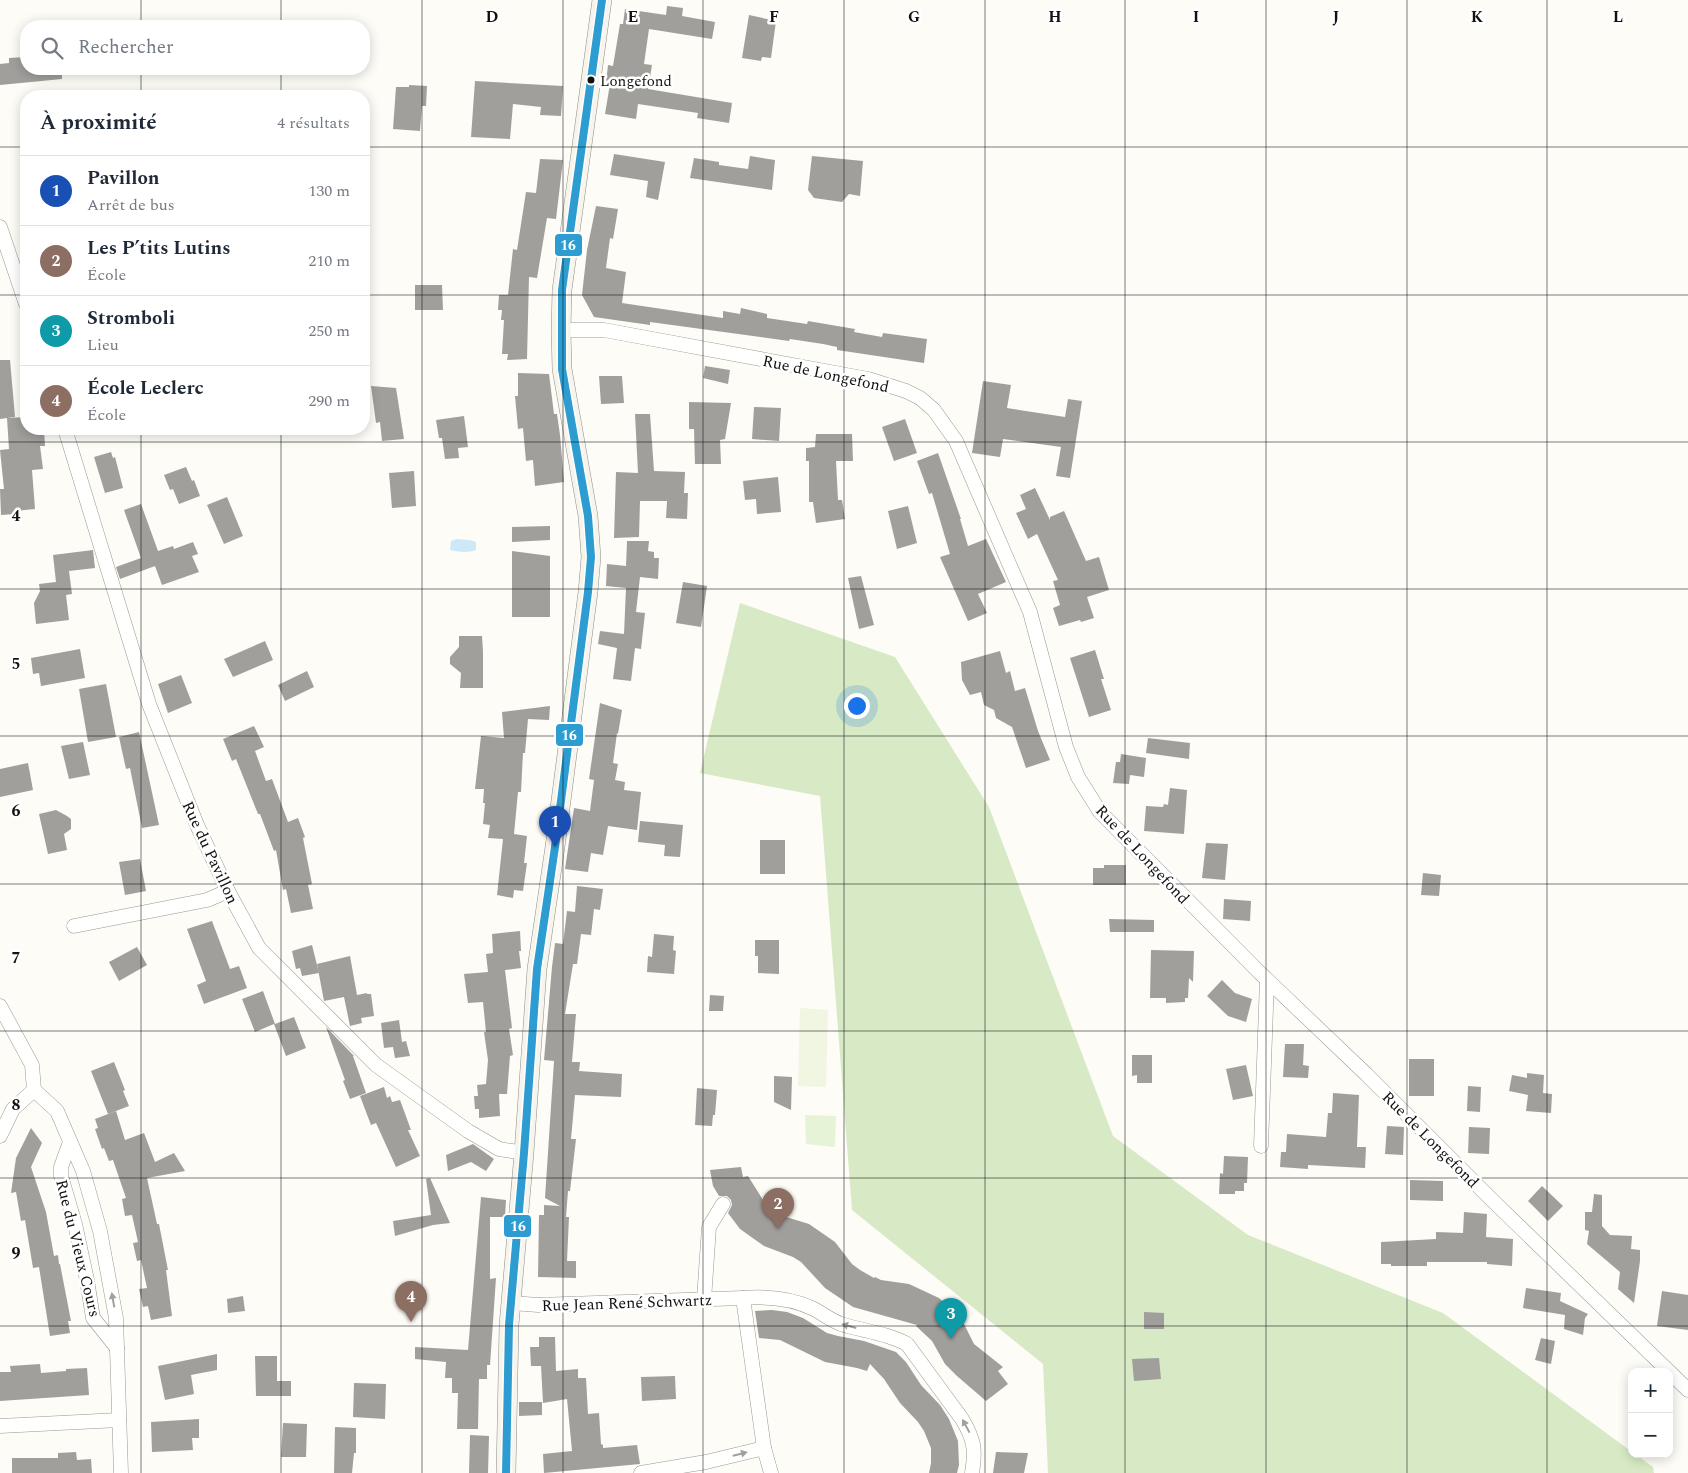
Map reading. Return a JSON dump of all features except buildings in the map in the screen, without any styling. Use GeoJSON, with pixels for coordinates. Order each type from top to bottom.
{"type":"FeatureCollection","features":[{"type":"Feature","properties":{"kind":"main road"},"geometry":{"type":"LineString","coordinates":[[506,1473],[507,1376],[536,969],[556,847],[591,557],[588,516],[563,377],[561,330],[562,290],[602,0]]}},
{"type":"Feature","properties":{"kind":"street"},"geometry":{"type":"LineString","coordinates":[[0,227],[20,286]]}},
{"type":"Feature","properties":{"kind":"street","name":"Rue de Longefond"},"geometry":{"type":"LineString","coordinates":[[561,330],[604,330],[868,379],[906,391],[920,398],[934,410],[956,441],[1030,612],[1066,747],[1078,777],[1100,812],[1267,980],[1366,1074],[1688,1390]]}},
{"type":"Feature","properties":{"kind":"street","name":"Rue du Pavillon"},"geometry":{"type":"LineString","coordinates":[[67,435],[149,704],[197,826],[228,891],[259,948],[376,1065],[468,1131],[499,1149],[524,1154]]}},
{"type":"Feature","properties":{"kind":"street"},"geometry":{"type":"LineString","coordinates":[[74,926],[207,900],[228,891]]}},
{"type":"Feature","properties":{"kind":"street"},"geometry":{"type":"LineString","coordinates":[[1261,1146],[1267,980]]}},
{"type":"Feature","properties":{"kind":"street"},"geometry":{"type":"LineString","coordinates":[[0,1006],[32,1065],[34,1090],[13,1109],[0,1136]]}},
{"type":"Feature","properties":{"kind":"street","name":"Rue du Vieux Cours"},"geometry":{"type":"LineString","coordinates":[[34,1090],[57,1111],[83,1171],[100,1231],[116,1318],[121,1473]]}},
{"type":"Feature","properties":{"kind":"street","name":"Rue du Vieux Cours"},"geometry":{"type":"LineString","coordinates":[[70,1142],[61,1167],[61,1176],[75,1224],[93,1318],[117,1348]]}},
{"type":"Feature","properties":{"kind":"street"},"geometry":{"type":"LineString","coordinates":[[704,1300],[709,1227],[723,1204]]}},
{"type":"Feature","properties":{"kind":"street","name":"Rue Jean René Schwartz"},"geometry":{"type":"LineString","coordinates":[[512,1304],[538,1305],[774,1297],[793,1301],[840,1323],[898,1339],[907,1344],[962,1419],[974,1443],[972,1473]]}},
{"type":"Feature","properties":{"kind":"street"},"geometry":{"type":"LineString","coordinates":[[743,1298],[764,1448],[771,1473]]}},
{"type":"Feature","properties":{"kind":"street"},"geometry":{"type":"LineString","coordinates":[[0,1426],[118,1420]]}},
{"type":"Feature","properties":{"kind":"street"},"geometry":{"type":"LineString","coordinates":[[641,1473],[705,1468],[764,1448]]}},
{"type":"Feature","properties":{"kind":"green space"},"geometry":{"type":"Polygon","coordinates":[[[740,603],[895,657],[989,807],[1113,1136],[1248,1235],[1443,1313],[1628,1449],[1628,1458],[1641,1458],[1653,1467],[1654,1473],[1048,1473],[1043,1364],[852,1210],[820,796],[700,773],[740,603]]]}},
{"type":"Feature","properties":{"kind":"green space"},"geometry":{"type":"Polygon","coordinates":[[[800,1008],[828,1010],[826,1087],[798,1086],[800,1008]]]}},
{"type":"Feature","properties":{"kind":"green space"},"geometry":{"type":"Polygon","coordinates":[[[805,1115],[836,1116],[835,1147],[806,1144],[805,1115]]]}},
{"type":"Feature","properties":{"kind":"water"},"geometry":{"type":"Polygon","coordinates":[[[457,539],[476,542],[476,550],[463,552],[450,550],[451,541],[457,539]]]}},
{"type":"Feature","properties":{"kind":"transit line","name":"16"},"geometry":{"type":"LineString","coordinates":[[506,1473],[509,1325],[537,969],[555,847],[591,557],[588,516],[562,369],[562,290],[602,0]]}},
{"type":"Feature","properties":{"kind":"place","name":"Longefond"},"geometry":{"type":"Point","coordinates":[591,80]}},
{"type":"Feature","properties":{"kind":"place","name":"Pavillon"},"geometry":{"type":"Point","coordinates":[555,847]}},
{"type":"Feature","properties":{"kind":"place","name":"Les P’tits Lutins"},"geometry":{"type":"Point","coordinates":[778,1229]}},
{"type":"Feature","properties":{"kind":"place","name":"École Leclerc"},"geometry":{"type":"Point","coordinates":[411,1322]}},
{"type":"Feature","properties":{"kind":"place","name":"Stromboli"},"geometry":{"type":"Point","coordinates":[951,1339]}}]}
